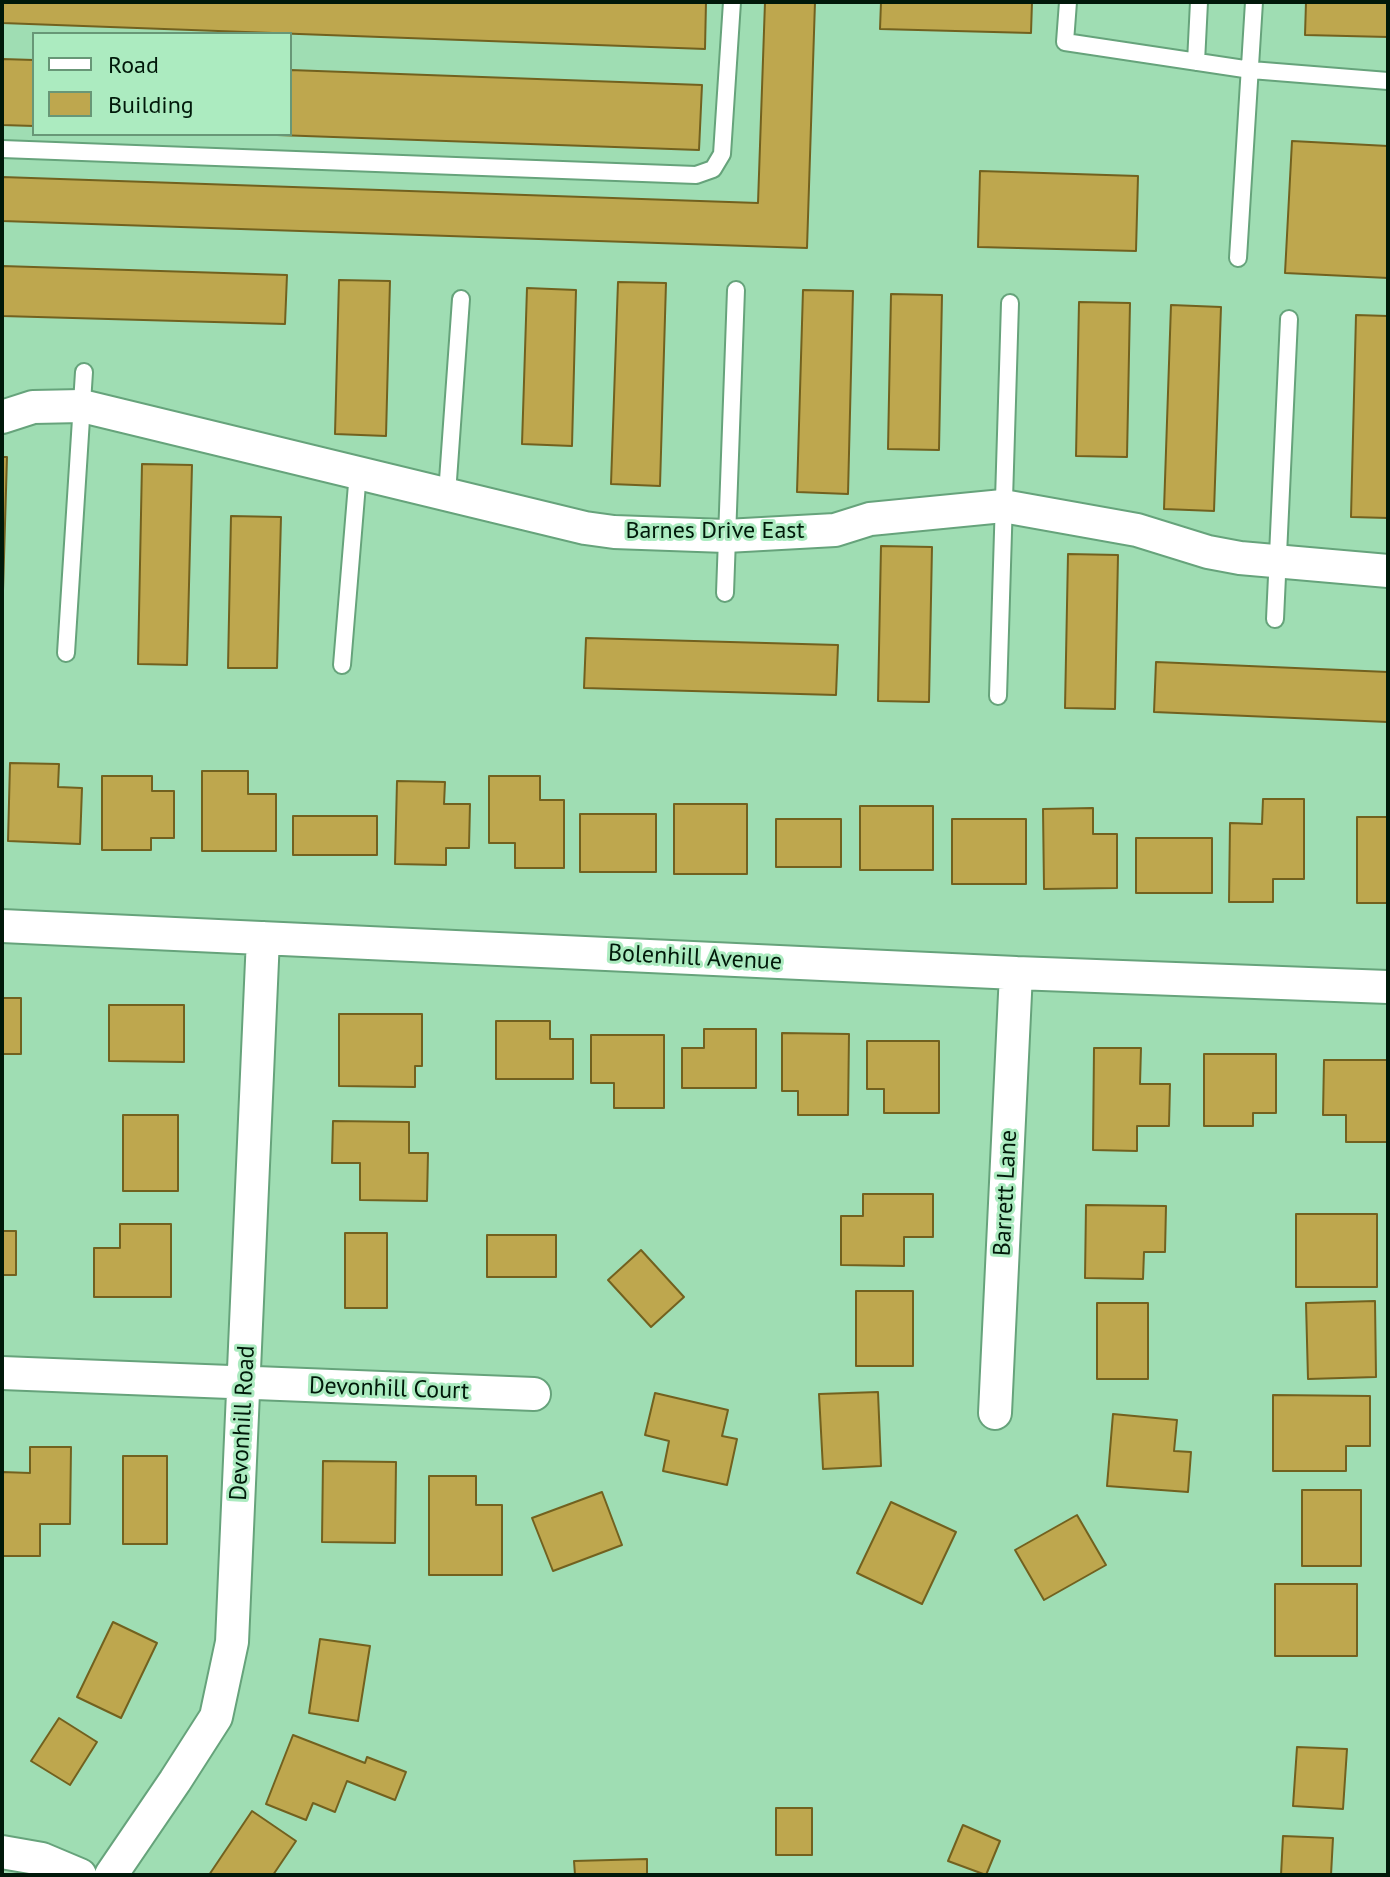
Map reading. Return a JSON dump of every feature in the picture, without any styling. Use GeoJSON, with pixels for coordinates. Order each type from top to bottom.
{"type":"FeatureCollection","features":[{"type":"Feature","properties":{"kind":"street","name":"Barnes Drive East"},"geometry":{"type":"LineString","coordinates":[[2,417],[33,407],[82,406],[585,528],[614,532],[726,536],[835,530],[870,519],[1003,506],[1137,530],[1208,552],[1388,571]]}},
{"type":"Feature","properties":{"kind":"street","name":"Bolenhill Avenue"},"geometry":{"type":"LineString","coordinates":[[2,926],[1388,987]]}},
{"type":"Feature","properties":{"kind":"street","name":"Devonhill Road"},"geometry":{"type":"LineString","coordinates":[[111,1875],[216,1717],[232,1642],[263,938]]}},
{"type":"Feature","properties":{"kind":"street","name":"Barrett Lane"},"geometry":{"type":"LineString","coordinates":[[995,1413],[1016,973]]}},
{"type":"Feature","properties":{"kind":"street","name":"Devonhill Court"},"geometry":{"type":"LineString","coordinates":[[2,1373],[534,1394]]}},
{"type":"Feature","properties":{"kind":"street"},"geometry":{"type":"LineString","coordinates":[[2,1852],[42,1859],[80,1875]]}},
{"type":"Feature","properties":{"kind":"lane"},"geometry":{"type":"LineString","coordinates":[[2,149],[696,175],[713,169],[722,154],[732,2]]}},
{"type":"Feature","properties":{"kind":"lane"},"geometry":{"type":"LineString","coordinates":[[1068,2],[1065,42],[1251,70],[1388,81]]}},
{"type":"Feature","properties":{"kind":"lane"},"geometry":{"type":"LineString","coordinates":[[1196,62],[1199,2]]}},
{"type":"Feature","properties":{"kind":"lane"},"geometry":{"type":"LineString","coordinates":[[1238,258],[1254,2]]}},
{"type":"Feature","properties":{"kind":"lane"},"geometry":{"type":"LineString","coordinates":[[725,593],[736,290]]}},
{"type":"Feature","properties":{"kind":"lane"},"geometry":{"type":"LineString","coordinates":[[447,494],[461,299]]}},
{"type":"Feature","properties":{"kind":"lane"},"geometry":{"type":"LineString","coordinates":[[998,696],[1010,303]]}},
{"type":"Feature","properties":{"kind":"lane"},"geometry":{"type":"LineString","coordinates":[[1275,619],[1289,319]]}},
{"type":"Feature","properties":{"kind":"lane"},"geometry":{"type":"LineString","coordinates":[[66,653],[84,372]]}},
{"type":"Feature","properties":{"kind":"lane"},"geometry":{"type":"LineString","coordinates":[[342,665],[358,472]]}},
{"type":"Feature","properties":{"kind":"building"},"geometry":{"type":"Polygon","coordinates":[[[2,2],[706,2],[705,49],[2,23],[2,2]]]}},
{"type":"Feature","properties":{"kind":"building"},"geometry":{"type":"Polygon","coordinates":[[[765,2],[815,2],[807,248],[2,221],[2,177],[758,203],[765,2]]]}},
{"type":"Feature","properties":{"kind":"building"},"geometry":{"type":"Polygon","coordinates":[[[881,2],[1032,2],[1031,33],[880,29],[881,2]]]}},
{"type":"Feature","properties":{"kind":"building"},"geometry":{"type":"Polygon","coordinates":[[[1306,2],[1388,2],[1388,37],[1305,35],[1306,2]]]}},
{"type":"Feature","properties":{"kind":"building"},"geometry":{"type":"Polygon","coordinates":[[[2,59],[32,60],[32,126],[2,125],[2,59]]]}},
{"type":"Feature","properties":{"kind":"building"},"geometry":{"type":"Polygon","coordinates":[[[292,70],[702,85],[699,150],[292,136],[292,70]]]}},
{"type":"Feature","properties":{"kind":"building"},"geometry":{"type":"Polygon","coordinates":[[[1292,141],[1388,146],[1388,278],[1285,273],[1292,141]]]}},
{"type":"Feature","properties":{"kind":"building"},"geometry":{"type":"Polygon","coordinates":[[[980,171],[1138,176],[1136,251],[978,247],[980,171]]]}},
{"type":"Feature","properties":{"kind":"building"},"geometry":{"type":"Polygon","coordinates":[[[2,266],[287,275],[285,324],[2,316],[2,266]]]}},
{"type":"Feature","properties":{"kind":"building"},"geometry":{"type":"Polygon","coordinates":[[[339,280],[390,281],[386,436],[335,434],[339,280]]]}},
{"type":"Feature","properties":{"kind":"building"},"geometry":{"type":"Polygon","coordinates":[[[618,282],[666,283],[660,486],[611,484],[618,282]]]}},
{"type":"Feature","properties":{"kind":"building"},"geometry":{"type":"Polygon","coordinates":[[[527,288],[576,290],[572,446],[522,444],[527,288]]]}},
{"type":"Feature","properties":{"kind":"building"},"geometry":{"type":"Polygon","coordinates":[[[803,290],[853,291],[848,494],[797,492],[803,290]]]}},
{"type":"Feature","properties":{"kind":"building"},"geometry":{"type":"Polygon","coordinates":[[[891,294],[942,295],[939,450],[888,449],[891,294]]]}},
{"type":"Feature","properties":{"kind":"building"},"geometry":{"type":"Polygon","coordinates":[[[1079,302],[1130,303],[1127,457],[1076,456],[1079,302]]]}},
{"type":"Feature","properties":{"kind":"building"},"geometry":{"type":"Polygon","coordinates":[[[1171,305],[1221,307],[1214,511],[1164,509],[1171,305]]]}},
{"type":"Feature","properties":{"kind":"building"},"geometry":{"type":"Polygon","coordinates":[[[1356,315],[1388,316],[1388,518],[1351,517],[1356,315]]]}},
{"type":"Feature","properties":{"kind":"building"},"geometry":{"type":"Polygon","coordinates":[[[2,457],[7,457],[2,624],[2,457]]]}},
{"type":"Feature","properties":{"kind":"building"},"geometry":{"type":"Polygon","coordinates":[[[142,464],[192,465],[187,665],[138,664],[142,464]]]}},
{"type":"Feature","properties":{"kind":"building"},"geometry":{"type":"Polygon","coordinates":[[[231,516],[281,517],[277,668],[228,668],[231,516]]]}},
{"type":"Feature","properties":{"kind":"building"},"geometry":{"type":"Polygon","coordinates":[[[881,546],[932,547],[929,702],[878,701],[881,546]]]}},
{"type":"Feature","properties":{"kind":"building"},"geometry":{"type":"Polygon","coordinates":[[[1068,554],[1118,555],[1115,709],[1065,708],[1068,554]]]}},
{"type":"Feature","properties":{"kind":"building"},"geometry":{"type":"Polygon","coordinates":[[[586,638],[838,645],[836,695],[584,688],[586,638]]]}},
{"type":"Feature","properties":{"kind":"building"},"geometry":{"type":"Polygon","coordinates":[[[1156,662],[1388,672],[1388,722],[1154,712],[1156,662]]]}},
{"type":"Feature","properties":{"kind":"building"},"geometry":{"type":"Polygon","coordinates":[[[10,763],[59,764],[58,787],[82,788],[80,844],[8,841],[10,763]]]}},
{"type":"Feature","properties":{"kind":"building"},"geometry":{"type":"Polygon","coordinates":[[[202,771],[248,771],[248,794],[276,794],[276,851],[202,851],[202,771]]]}},
{"type":"Feature","properties":{"kind":"building"},"geometry":{"type":"Polygon","coordinates":[[[102,776],[152,776],[152,791],[174,791],[174,838],[151,838],[151,850],[102,850],[102,776]]]}},
{"type":"Feature","properties":{"kind":"building"},"geometry":{"type":"Polygon","coordinates":[[[489,776],[540,776],[540,800],[564,800],[564,868],[515,868],[515,843],[489,843],[489,776]]]}},
{"type":"Feature","properties":{"kind":"building"},"geometry":{"type":"Polygon","coordinates":[[[397,781],[445,782],[444,804],[470,804],[469,848],[446,848],[446,865],[395,864],[397,781]]]}},
{"type":"Feature","properties":{"kind":"building"},"geometry":{"type":"Polygon","coordinates":[[[1263,799],[1304,799],[1304,879],[1273,879],[1273,902],[1229,902],[1230,823],[1262,824],[1263,799]]]}},
{"type":"Feature","properties":{"kind":"building"},"geometry":{"type":"Polygon","coordinates":[[[674,804],[747,804],[747,874],[674,874],[674,804]]]}},
{"type":"Feature","properties":{"kind":"building"},"geometry":{"type":"Polygon","coordinates":[[[860,806],[933,806],[933,870],[860,870],[860,806]]]}},
{"type":"Feature","properties":{"kind":"building"},"geometry":{"type":"Polygon","coordinates":[[[1093,808],[1093,834],[1117,834],[1117,888],[1044,889],[1043,809],[1093,808]]]}},
{"type":"Feature","properties":{"kind":"building"},"geometry":{"type":"Polygon","coordinates":[[[580,814],[656,814],[656,872],[580,872],[580,814]]]}},
{"type":"Feature","properties":{"kind":"building"},"geometry":{"type":"Polygon","coordinates":[[[293,816],[377,816],[377,855],[293,855],[293,816]]]}},
{"type":"Feature","properties":{"kind":"building"},"geometry":{"type":"Polygon","coordinates":[[[1357,817],[1388,817],[1388,903],[1357,903],[1357,817]]]}},
{"type":"Feature","properties":{"kind":"building"},"geometry":{"type":"Polygon","coordinates":[[[776,819],[841,819],[841,867],[776,867],[776,819]]]}},
{"type":"Feature","properties":{"kind":"building"},"geometry":{"type":"Polygon","coordinates":[[[952,819],[1026,819],[1026,884],[952,884],[952,819]]]}},
{"type":"Feature","properties":{"kind":"building"},"geometry":{"type":"Polygon","coordinates":[[[1136,838],[1212,838],[1212,893],[1136,893],[1136,838]]]}},
{"type":"Feature","properties":{"kind":"building"},"geometry":{"type":"Polygon","coordinates":[[[2,998],[21,998],[21,1054],[2,1054],[2,998]]]}},
{"type":"Feature","properties":{"kind":"building"},"geometry":{"type":"Polygon","coordinates":[[[109,1005],[184,1005],[184,1062],[109,1061],[109,1005]]]}},
{"type":"Feature","properties":{"kind":"building"},"geometry":{"type":"Polygon","coordinates":[[[339,1014],[422,1014],[422,1066],[415,1066],[415,1087],[339,1086],[339,1014]]]}},
{"type":"Feature","properties":{"kind":"building"},"geometry":{"type":"Polygon","coordinates":[[[496,1021],[550,1021],[550,1039],[573,1039],[573,1079],[496,1079],[496,1021]]]}},
{"type":"Feature","properties":{"kind":"building"},"geometry":{"type":"Polygon","coordinates":[[[704,1029],[756,1029],[756,1088],[682,1088],[682,1048],[704,1048],[704,1029]]]}},
{"type":"Feature","properties":{"kind":"building"},"geometry":{"type":"Polygon","coordinates":[[[782,1033],[849,1034],[848,1115],[798,1115],[798,1091],[782,1091],[782,1033]]]}},
{"type":"Feature","properties":{"kind":"building"},"geometry":{"type":"Polygon","coordinates":[[[591,1035],[664,1035],[664,1108],[614,1108],[614,1083],[591,1083],[591,1035]]]}},
{"type":"Feature","properties":{"kind":"building"},"geometry":{"type":"Polygon","coordinates":[[[867,1041],[939,1041],[939,1113],[884,1113],[884,1089],[867,1089],[867,1041]]]}},
{"type":"Feature","properties":{"kind":"building"},"geometry":{"type":"Polygon","coordinates":[[[1094,1048],[1141,1048],[1140,1084],[1170,1084],[1169,1126],[1137,1126],[1137,1151],[1093,1150],[1094,1048]]]}},
{"type":"Feature","properties":{"kind":"building"},"geometry":{"type":"Polygon","coordinates":[[[1204,1054],[1276,1054],[1276,1113],[1253,1113],[1253,1126],[1204,1126],[1204,1054]]]}},
{"type":"Feature","properties":{"kind":"building"},"geometry":{"type":"Polygon","coordinates":[[[1324,1060],[1388,1060],[1388,1142],[1346,1142],[1346,1115],[1323,1115],[1324,1060]]]}},
{"type":"Feature","properties":{"kind":"building"},"geometry":{"type":"Polygon","coordinates":[[[123,1115],[178,1115],[178,1191],[123,1191],[123,1115]]]}},
{"type":"Feature","properties":{"kind":"building"},"geometry":{"type":"Polygon","coordinates":[[[333,1121],[409,1122],[409,1153],[428,1153],[427,1201],[360,1200],[360,1163],[332,1163],[333,1121]]]}},
{"type":"Feature","properties":{"kind":"building"},"geometry":{"type":"Polygon","coordinates":[[[863,1194],[933,1194],[933,1237],[904,1237],[904,1266],[841,1265],[841,1216],[863,1216],[863,1194]]]}},
{"type":"Feature","properties":{"kind":"building"},"geometry":{"type":"Polygon","coordinates":[[[1086,1205],[1166,1206],[1165,1252],[1144,1252],[1143,1279],[1085,1278],[1086,1205]]]}},
{"type":"Feature","properties":{"kind":"building"},"geometry":{"type":"Polygon","coordinates":[[[1296,1214],[1377,1214],[1377,1287],[1296,1287],[1296,1214]]]}},
{"type":"Feature","properties":{"kind":"building"},"geometry":{"type":"Polygon","coordinates":[[[120,1224],[171,1224],[171,1297],[94,1297],[94,1248],[120,1248],[120,1224]]]}},
{"type":"Feature","properties":{"kind":"building"},"geometry":{"type":"Polygon","coordinates":[[[2,1231],[16,1231],[16,1275],[2,1275],[2,1231]]]}},
{"type":"Feature","properties":{"kind":"building"},"geometry":{"type":"Polygon","coordinates":[[[345,1233],[387,1233],[387,1308],[345,1308],[345,1233]]]}},
{"type":"Feature","properties":{"kind":"building"},"geometry":{"type":"Polygon","coordinates":[[[487,1235],[556,1235],[556,1277],[487,1277],[487,1235]]]}},
{"type":"Feature","properties":{"kind":"building"},"geometry":{"type":"Polygon","coordinates":[[[641,1250],[684,1297],[651,1327],[608,1280],[641,1250]]]}},
{"type":"Feature","properties":{"kind":"building"},"geometry":{"type":"Polygon","coordinates":[[[856,1291],[913,1291],[913,1366],[856,1366],[856,1291]]]}},
{"type":"Feature","properties":{"kind":"building"},"geometry":{"type":"Polygon","coordinates":[[[1375,1301],[1376,1377],[1308,1379],[1306,1303],[1375,1301]]]}},
{"type":"Feature","properties":{"kind":"building"},"geometry":{"type":"Polygon","coordinates":[[[1097,1303],[1148,1303],[1148,1379],[1097,1379],[1097,1303]]]}},
{"type":"Feature","properties":{"kind":"building"},"geometry":{"type":"Polygon","coordinates":[[[878,1392],[881,1466],[823,1469],[819,1394],[878,1392]]]}},
{"type":"Feature","properties":{"kind":"building"},"geometry":{"type":"Polygon","coordinates":[[[655,1393],[728,1410],[722,1436],[737,1439],[727,1485],[663,1471],[669,1441],[645,1435],[655,1393]]]}},
{"type":"Feature","properties":{"kind":"building"},"geometry":{"type":"Polygon","coordinates":[[[1273,1395],[1370,1396],[1370,1446],[1346,1446],[1346,1471],[1273,1471],[1273,1395]]]}},
{"type":"Feature","properties":{"kind":"building"},"geometry":{"type":"Polygon","coordinates":[[[1113,1414],[1177,1420],[1174,1451],[1191,1452],[1188,1492],[1107,1486],[1113,1414]]]}},
{"type":"Feature","properties":{"kind":"building"},"geometry":{"type":"Polygon","coordinates":[[[30,1447],[71,1447],[70,1524],[40,1524],[40,1556],[2,1556],[2,1472],[30,1473],[30,1447]]]}},
{"type":"Feature","properties":{"kind":"building"},"geometry":{"type":"Polygon","coordinates":[[[123,1456],[167,1456],[167,1544],[123,1544],[123,1456]]]}},
{"type":"Feature","properties":{"kind":"building"},"geometry":{"type":"Polygon","coordinates":[[[323,1461],[396,1462],[395,1543],[322,1542],[323,1461]]]}},
{"type":"Feature","properties":{"kind":"building"},"geometry":{"type":"Polygon","coordinates":[[[429,1476],[476,1476],[476,1505],[502,1505],[502,1575],[429,1575],[429,1476]]]}},
{"type":"Feature","properties":{"kind":"building"},"geometry":{"type":"Polygon","coordinates":[[[1302,1490],[1361,1490],[1361,1566],[1302,1566],[1302,1490]]]}},
{"type":"Feature","properties":{"kind":"building"},"geometry":{"type":"Polygon","coordinates":[[[602,1492],[622,1545],[553,1571],[532,1518],[602,1492]]]}},
{"type":"Feature","properties":{"kind":"building"},"geometry":{"type":"Polygon","coordinates":[[[891,1502],[956,1532],[922,1604],[857,1573],[891,1502]]]}},
{"type":"Feature","properties":{"kind":"building"},"geometry":{"type":"Polygon","coordinates":[[[1077,1515],[1106,1565],[1044,1600],[1015,1550],[1077,1515]]]}},
{"type":"Feature","properties":{"kind":"building"},"geometry":{"type":"Polygon","coordinates":[[[1275,1584],[1357,1584],[1357,1656],[1275,1656],[1275,1584]]]}},
{"type":"Feature","properties":{"kind":"building"},"geometry":{"type":"Polygon","coordinates":[[[113,1622],[157,1643],[121,1718],[77,1697],[113,1622]]]}},
{"type":"Feature","properties":{"kind":"building"},"geometry":{"type":"Polygon","coordinates":[[[320,1639],[370,1646],[358,1721],[309,1713],[320,1639]]]}},
{"type":"Feature","properties":{"kind":"building"},"geometry":{"type":"Polygon","coordinates":[[[59,1718],[97,1742],[70,1785],[31,1761],[59,1718]]]}},
{"type":"Feature","properties":{"kind":"building"},"geometry":{"type":"Polygon","coordinates":[[[293,1735],[365,1763],[367,1757],[406,1772],[395,1800],[347,1781],[335,1812],[313,1803],[306,1820],[266,1804],[293,1735]]]}},
{"type":"Feature","properties":{"kind":"building"},"geometry":{"type":"Polygon","coordinates":[[[1297,1747],[1347,1749],[1343,1809],[1293,1806],[1297,1747]]]}},
{"type":"Feature","properties":{"kind":"building"},"geometry":{"type":"Polygon","coordinates":[[[776,1808],[812,1808],[812,1855],[776,1855],[776,1808]]]}},
{"type":"Feature","properties":{"kind":"building"},"geometry":{"type":"Polygon","coordinates":[[[252,1811],[296,1841],[273,1875],[209,1875],[252,1811]]]}},
{"type":"Feature","properties":{"kind":"building"},"geometry":{"type":"Polygon","coordinates":[[[963,1825],[1000,1841],[986,1875],[948,1861],[963,1825]]]}},
{"type":"Feature","properties":{"kind":"building"},"geometry":{"type":"Polygon","coordinates":[[[1283,1836],[1333,1838],[1331,1875],[1281,1875],[1283,1836]]]}},
{"type":"Feature","properties":{"kind":"building"},"geometry":{"type":"Polygon","coordinates":[[[647,1859],[647,1875],[575,1875],[574,1861],[647,1859]]]}}]}
